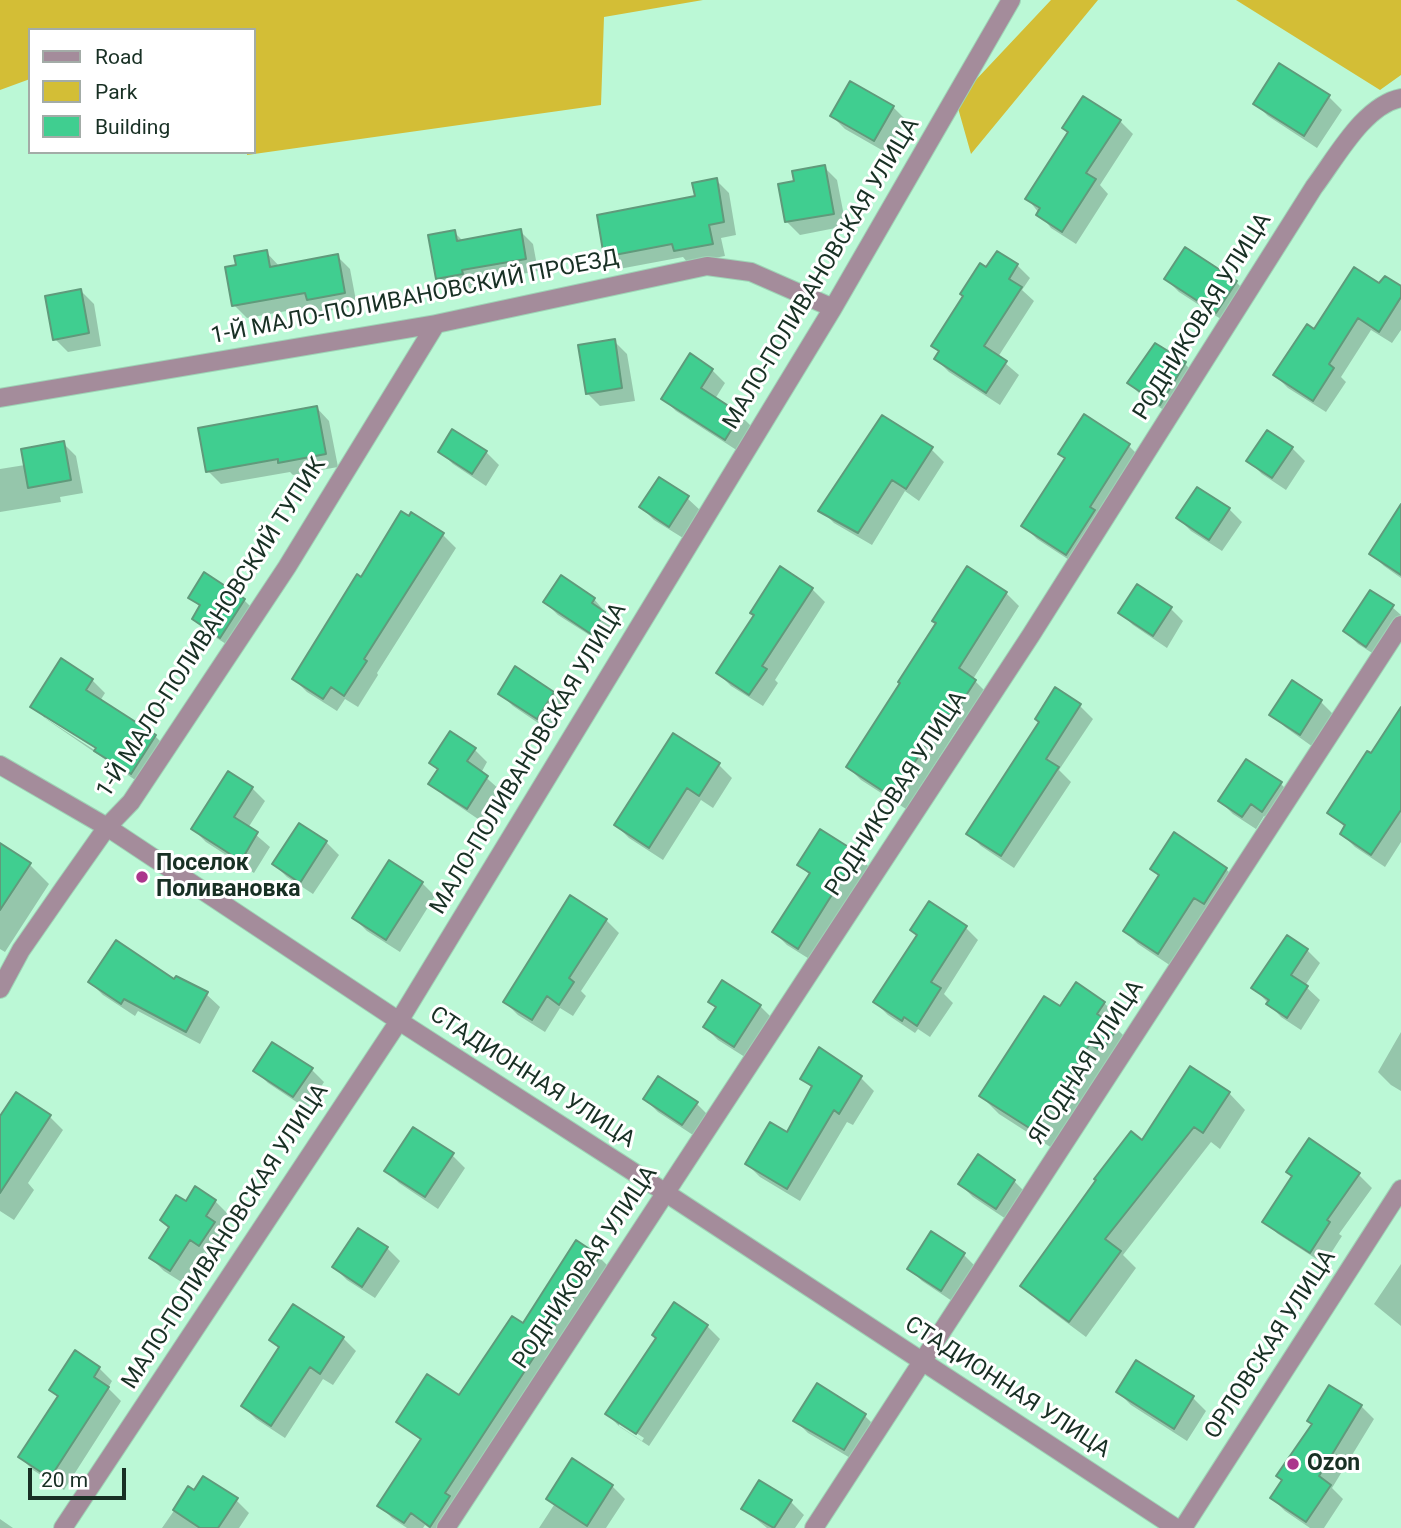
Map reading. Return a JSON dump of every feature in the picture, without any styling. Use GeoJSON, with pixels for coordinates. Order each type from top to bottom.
{"type":"FeatureCollection","features":[{"type":"Feature","properties":{"kind":"street","name":"МАЛО-ПОЛИВАНОВСКАЯ УЛИЦА"},"geometry":{"type":"LineString","coordinates":[[63,1528],[399,1021],[833,309],[1011,0]]}},
{"type":"Feature","properties":{"kind":"street","name":"РОДНИКОВАЯ УЛИЦА"},"geometry":{"type":"LineString","coordinates":[[446,1528],[1031,635],[1314,187],[1361,124],[1389,101],[1400,98]]}},
{"type":"Feature","properties":{"kind":"street","name":"1-Й МАЛО-ПОЛИВАНОВСКИЙ ПРОЕЗД"},"geometry":{"type":"LineString","coordinates":[[0,398],[436,324],[707,266],[751,271],[833,309]]}},
{"type":"Feature","properties":{"kind":"street","name":"1-Й МАЛО-ПОЛИВАНОВСКИЙ ТУПИК"},"geometry":{"type":"LineString","coordinates":[[0,989],[21,950],[107,827],[131,802],[287,567],[436,324]]}},
{"type":"Feature","properties":{"kind":"street","name":"ЯГОДНАЯ УЛИЦА"},"geometry":{"type":"LineString","coordinates":[[814,1528],[1401,625]]}},
{"type":"Feature","properties":{"kind":"street","name":"СТАДИОННАЯ УЛИЦА"},"geometry":{"type":"LineString","coordinates":[[0,765],[107,827],[1175,1528]]}},
{"type":"Feature","properties":{"kind":"street","name":"ОРЛОВСКАЯ УЛИЦА"},"geometry":{"type":"LineString","coordinates":[[1182,1528],[1401,1189]]}},
{"type":"Feature","properties":{"kind":"green space"},"geometry":{"type":"Polygon","coordinates":[[[0,0],[703,0],[604,17],[601,105],[256,154],[256,28],[28,28],[28,80],[0,90],[0,0]]]}},
{"type":"Feature","properties":{"kind":"green space"},"geometry":{"type":"Polygon","coordinates":[[[1051,0],[1098,0],[971,154],[956,101],[1051,0]]]}},
{"type":"Feature","properties":{"kind":"green space"},"geometry":{"type":"Polygon","coordinates":[[[1236,0],[1401,0],[1401,75],[1380,90],[1236,0]]]}},
{"type":"Feature","properties":{"kind":"building"},"geometry":{"type":"Polygon","coordinates":[[[1279,63],[1330,95],[1304,136],[1253,104],[1279,63]]]}},
{"type":"Feature","properties":{"kind":"building"},"geometry":{"type":"Polygon","coordinates":[[[850,81],[894,106],[874,141],[830,116],[850,81]]]}},
{"type":"Feature","properties":{"kind":"building"},"geometry":{"type":"Polygon","coordinates":[[[1083,96],[1121,120],[1086,173],[1096,179],[1062,232],[1036,215],[1040,208],[1025,199],[1068,132],[1062,128],[1083,96]]]}},
{"type":"Feature","properties":{"kind":"building"},"geometry":{"type":"Polygon","coordinates":[[[825,165],[834,214],[785,222],[778,184],[794,181],[792,171],[825,165]]]}},
{"type":"Feature","properties":{"kind":"building"},"geometry":{"type":"Polygon","coordinates":[[[717,178],[724,222],[709,225],[713,244],[674,251],[672,244],[604,257],[597,215],[695,196],[692,183],[717,178]]]}},
{"type":"Feature","properties":{"kind":"building"},"geometry":{"type":"Polygon","coordinates":[[[521,229],[526,259],[462,270],[463,274],[436,279],[428,235],[455,230],[457,241],[521,229]]]}},
{"type":"Feature","properties":{"kind":"building"},"geometry":{"type":"Polygon","coordinates":[[[1185,247],[1237,281],[1216,313],[1164,279],[1185,247]]]}},
{"type":"Feature","properties":{"kind":"building"},"geometry":{"type":"Polygon","coordinates":[[[267,250],[270,267],[338,254],[345,293],[307,300],[305,293],[232,306],[225,267],[236,265],[234,256],[267,250]]]}},
{"type":"Feature","properties":{"kind":"building"},"geometry":{"type":"Polygon","coordinates":[[[997,251],[1018,264],[1009,279],[1022,287],[984,346],[1007,361],[986,393],[934,359],[939,351],[931,346],[963,296],[960,294],[980,263],[986,267],[997,251]]]}},
{"type":"Feature","properties":{"kind":"building"},"geometry":{"type":"Polygon","coordinates":[[[1354,267],[1379,283],[1385,276],[1401,286],[1401,297],[1379,332],[1358,318],[1329,364],[1334,368],[1313,401],[1273,375],[1307,324],[1314,329],[1354,267]]]}},
{"type":"Feature","properties":{"kind":"building"},"geometry":{"type":"Polygon","coordinates":[[[81,289],[89,333],[53,340],[45,296],[81,289]]]}},
{"type":"Feature","properties":{"kind":"building"},"geometry":{"type":"Polygon","coordinates":[[[615,339],[622,388],[586,394],[578,345],[615,339]]]}},
{"type":"Feature","properties":{"kind":"building"},"geometry":{"type":"Polygon","coordinates":[[[1155,343],[1186,362],[1160,405],[1127,383],[1155,343]]]}},
{"type":"Feature","properties":{"kind":"building"},"geometry":{"type":"Polygon","coordinates":[[[690,353],[713,369],[701,388],[741,414],[725,440],[661,399],[690,353]]]}},
{"type":"Feature","properties":{"kind":"building"},"geometry":{"type":"Polygon","coordinates":[[[317,406],[326,454],[278,463],[278,459],[206,472],[198,428],[317,406]]]}},
{"type":"Feature","properties":{"kind":"building"},"geometry":{"type":"Polygon","coordinates":[[[1084,414],[1130,444],[1090,507],[1095,510],[1066,555],[1021,526],[1065,458],[1058,454],[1084,414]]]}},
{"type":"Feature","properties":{"kind":"building"},"geometry":{"type":"Polygon","coordinates":[[[882,415],[933,447],[906,489],[892,480],[858,533],[818,511],[882,415]]]}},
{"type":"Feature","properties":{"kind":"building"},"geometry":{"type":"Polygon","coordinates":[[[452,429],[487,451],[472,474],[438,452],[452,429]]]}},
{"type":"Feature","properties":{"kind":"building"},"geometry":{"type":"Polygon","coordinates":[[[1267,430],[1293,447],[1272,478],[1246,461],[1267,430]]]}},
{"type":"Feature","properties":{"kind":"building"},"geometry":{"type":"Polygon","coordinates":[[[64,441],[71,480],[28,488],[21,449],[64,441]]]}},
{"type":"Feature","properties":{"kind":"building"},"geometry":{"type":"Polygon","coordinates":[[[659,477],[689,496],[669,527],[639,507],[659,477]]]}},
{"type":"Feature","properties":{"kind":"building"},"geometry":{"type":"Polygon","coordinates":[[[1197,487],[1230,508],[1209,540],[1176,518],[1197,487]]]}},
{"type":"Feature","properties":{"kind":"building"},"geometry":{"type":"Polygon","coordinates":[[[1401,504],[1401,575],[1369,554],[1401,504]]]}},
{"type":"Feature","properties":{"kind":"building"},"geometry":{"type":"Polygon","coordinates":[[[401,511],[409,516],[411,512],[444,533],[364,659],[367,661],[344,696],[331,687],[323,699],[292,679],[357,574],[361,577],[401,511]]]}},
{"type":"Feature","properties":{"kind":"building"},"geometry":{"type":"Polygon","coordinates":[[[780,566],[813,588],[762,666],[767,669],[749,695],[716,673],[754,615],[750,613],[780,566]]]}},
{"type":"Feature","properties":{"kind":"building"},"geometry":{"type":"Polygon","coordinates":[[[967,566],[1007,592],[959,668],[976,680],[952,717],[946,714],[892,797],[846,767],[900,683],[898,682],[936,623],[932,621],[967,566]]]}},
{"type":"Feature","properties":{"kind":"building"},"geometry":{"type":"Polygon","coordinates":[[[204,572],[245,599],[220,638],[192,619],[200,605],[188,598],[204,572]]]}},
{"type":"Feature","properties":{"kind":"building"},"geometry":{"type":"Polygon","coordinates":[[[561,575],[595,598],[592,603],[605,612],[591,634],[543,602],[561,575]]]}},
{"type":"Feature","properties":{"kind":"building"},"geometry":{"type":"Polygon","coordinates":[[[1137,584],[1172,607],[1153,636],[1118,613],[1137,584]]]}},
{"type":"Feature","properties":{"kind":"building"},"geometry":{"type":"Polygon","coordinates":[[[1370,590],[1394,605],[1366,647],[1343,631],[1370,590]]]}},
{"type":"Feature","properties":{"kind":"building"},"geometry":{"type":"Polygon","coordinates":[[[61,658],[93,679],[86,690],[156,735],[131,774],[94,751],[96,748],[30,707],[61,658]]]}},
{"type":"Feature","properties":{"kind":"building"},"geometry":{"type":"Polygon","coordinates":[[[515,666],[554,692],[537,719],[498,694],[515,666]]]}},
{"type":"Feature","properties":{"kind":"building"},"geometry":{"type":"Polygon","coordinates":[[[1292,680],[1322,700],[1300,735],[1269,715],[1292,680]]]}},
{"type":"Feature","properties":{"kind":"building"},"geometry":{"type":"Polygon","coordinates":[[[1055,687],[1081,704],[1046,759],[1059,767],[1001,856],[966,834],[1039,722],[1035,719],[1055,687]]]}},
{"type":"Feature","properties":{"kind":"building"},"geometry":{"type":"Polygon","coordinates":[[[1401,707],[1401,810],[1371,855],[1340,834],[1345,825],[1327,813],[1367,751],[1371,753],[1401,707]]]}},
{"type":"Feature","properties":{"kind":"building"},"geometry":{"type":"Polygon","coordinates":[[[450,731],[476,748],[467,761],[488,776],[467,809],[428,784],[438,769],[429,763],[450,731]]]}},
{"type":"Feature","properties":{"kind":"building"},"geometry":{"type":"Polygon","coordinates":[[[673,733],[720,763],[699,796],[687,788],[649,848],[614,825],[673,733]]]}},
{"type":"Feature","properties":{"kind":"building"},"geometry":{"type":"Polygon","coordinates":[[[1246,759],[1282,782],[1262,812],[1251,804],[1242,817],[1218,801],[1246,759]]]}},
{"type":"Feature","properties":{"kind":"building"},"geometry":{"type":"Polygon","coordinates":[[[228,771],[253,787],[234,817],[258,832],[241,861],[191,829],[228,771]]]}},
{"type":"Feature","properties":{"kind":"building"},"geometry":{"type":"Polygon","coordinates":[[[299,823],[327,841],[300,883],[272,864],[299,823]]]}},
{"type":"Feature","properties":{"kind":"building"},"geometry":{"type":"Polygon","coordinates":[[[820,829],[858,853],[798,949],[772,932],[810,873],[797,865],[820,829]]]}},
{"type":"Feature","properties":{"kind":"building"},"geometry":{"type":"Polygon","coordinates":[[[1174,832],[1227,868],[1204,904],[1194,898],[1158,954],[1123,931],[1159,875],[1150,869],[1174,832]]]}},
{"type":"Feature","properties":{"kind":"building"},"geometry":{"type":"Polygon","coordinates":[[[0,843],[31,863],[0,910],[0,843]]]}},
{"type":"Feature","properties":{"kind":"building"},"geometry":{"type":"Polygon","coordinates":[[[389,860],[423,882],[386,940],[352,918],[389,860]]]}},
{"type":"Feature","properties":{"kind":"building"},"geometry":{"type":"Polygon","coordinates":[[[570,895],[607,919],[569,978],[574,982],[559,1005],[547,996],[532,1020],[503,1002],[570,895]]]}},
{"type":"Feature","properties":{"kind":"building"},"geometry":{"type":"Polygon","coordinates":[[[929,901],[967,926],[931,982],[941,988],[917,1026],[904,1017],[902,1021],[873,1002],[917,935],[910,930],[929,901]]]}},
{"type":"Feature","properties":{"kind":"building"},"geometry":{"type":"Polygon","coordinates":[[[1287,935],[1308,949],[1291,975],[1308,986],[1287,1018],[1266,1004],[1269,1000],[1251,988],[1287,935]]]}},
{"type":"Feature","properties":{"kind":"building"},"geometry":{"type":"Polygon","coordinates":[[[116,940],[174,979],[176,976],[208,992],[186,1032],[124,999],[121,1004],[88,982],[116,940]]]}},
{"type":"Feature","properties":{"kind":"building"},"geometry":{"type":"Polygon","coordinates":[[[722,980],[761,1005],[734,1047],[703,1027],[716,1007],[708,1002],[722,980]]]}},
{"type":"Feature","properties":{"kind":"building"},"geometry":{"type":"Polygon","coordinates":[[[1076,982],[1105,1002],[1097,1014],[1118,1027],[1102,1052],[1090,1044],[1034,1131],[979,1096],[1044,996],[1060,1006],[1076,982]]]}},
{"type":"Feature","properties":{"kind":"building"},"geometry":{"type":"Polygon","coordinates":[[[272,1042],[313,1068],[293,1097],[253,1071],[272,1042]]]}},
{"type":"Feature","properties":{"kind":"building"},"geometry":{"type":"Polygon","coordinates":[[[819,1047],[862,1076],[839,1114],[834,1110],[787,1189],[745,1164],[770,1122],[787,1132],[812,1086],[800,1079],[819,1047]]]}},
{"type":"Feature","properties":{"kind":"building"},"geometry":{"type":"Polygon","coordinates":[[[1190,1066],[1230,1092],[1203,1133],[1194,1127],[1105,1239],[1121,1251],[1069,1322],[1020,1286],[1096,1180],[1094,1179],[1131,1131],[1142,1140],[1190,1066]]]}},
{"type":"Feature","properties":{"kind":"building"},"geometry":{"type":"Polygon","coordinates":[[[658,1076],[698,1102],[682,1125],[643,1099],[658,1076]]]}},
{"type":"Feature","properties":{"kind":"building"},"geometry":{"type":"Polygon","coordinates":[[[16,1092],[51,1115],[0,1193],[0,1116],[16,1092]]]}},
{"type":"Feature","properties":{"kind":"building"},"geometry":{"type":"Polygon","coordinates":[[[413,1127],[454,1153],[425,1197],[384,1171],[413,1127]]]}},
{"type":"Feature","properties":{"kind":"building"},"geometry":{"type":"Polygon","coordinates":[[[1309,1138],[1360,1173],[1327,1220],[1330,1222],[1310,1253],[1262,1222],[1292,1176],[1286,1172],[1309,1138]]]}},
{"type":"Feature","properties":{"kind":"building"},"geometry":{"type":"Polygon","coordinates":[[[978,1154],[1015,1180],[996,1209],[958,1184],[978,1154]]]}},
{"type":"Feature","properties":{"kind":"building"},"geometry":{"type":"Polygon","coordinates":[[[195,1186],[216,1200],[206,1216],[215,1222],[199,1246],[190,1240],[170,1271],[149,1258],[169,1227],[160,1220],[176,1195],[186,1201],[195,1186]]]}},
{"type":"Feature","properties":{"kind":"building"},"geometry":{"type":"Polygon","coordinates":[[[358,1228],[388,1247],[362,1287],[332,1267],[358,1228]]]}},
{"type":"Feature","properties":{"kind":"building"},"geometry":{"type":"Polygon","coordinates":[[[931,1231],[965,1253],[941,1291],[907,1269],[931,1231]]]}},
{"type":"Feature","properties":{"kind":"building"},"geometry":{"type":"Polygon","coordinates":[[[576,1240],[600,1256],[445,1493],[450,1496],[430,1527],[411,1513],[404,1523],[377,1506],[421,1439],[396,1422],[427,1374],[459,1395],[512,1316],[523,1323],[576,1240]]]}},
{"type":"Feature","properties":{"kind":"building"},"geometry":{"type":"Polygon","coordinates":[[[674,1302],[708,1325],[636,1434],[605,1414],[656,1338],[652,1335],[674,1302]]]}},
{"type":"Feature","properties":{"kind":"building"},"geometry":{"type":"Polygon","coordinates":[[[293,1304],[344,1337],[320,1374],[310,1367],[271,1426],[241,1406],[279,1347],[269,1340],[293,1304]]]}},
{"type":"Feature","properties":{"kind":"building"},"geometry":{"type":"Polygon","coordinates":[[[75,1350],[100,1367],[94,1377],[109,1387],[50,1478],[18,1457],[58,1396],[49,1390],[75,1350]]]}},
{"type":"Feature","properties":{"kind":"building"},"geometry":{"type":"Polygon","coordinates":[[[1136,1360],[1194,1396],[1174,1429],[1116,1392],[1136,1360]]]}},
{"type":"Feature","properties":{"kind":"building"},"geometry":{"type":"Polygon","coordinates":[[[817,1383],[866,1414],[844,1450],[793,1421],[817,1383]]]}},
{"type":"Feature","properties":{"kind":"building"},"geometry":{"type":"Polygon","coordinates":[[[1329,1385],[1362,1405],[1319,1476],[1331,1485],[1306,1522],[1270,1498],[1282,1480],[1276,1476],[1312,1424],[1307,1421],[1329,1385]]]}},
{"type":"Feature","properties":{"kind":"building"},"geometry":{"type":"Polygon","coordinates":[[[572,1458],[613,1485],[587,1526],[546,1499],[572,1458]]]}},
{"type":"Feature","properties":{"kind":"building"},"geometry":{"type":"Polygon","coordinates":[[[203,1476],[238,1498],[218,1528],[200,1528],[173,1510],[188,1486],[194,1490],[203,1476]]]}},
{"type":"Feature","properties":{"kind":"building"},"geometry":{"type":"Polygon","coordinates":[[[759,1480],[792,1500],[774,1528],[741,1509],[759,1480]]]}},
{"type":"Feature","properties":{"kind":"place","name":"Поселок Поливановка"},"geometry":{"type":"Point","coordinates":[142,877]}},
{"type":"Feature","properties":{"kind":"place","name":"Ozon"},"geometry":{"type":"Point","coordinates":[1293,1464]}}]}
